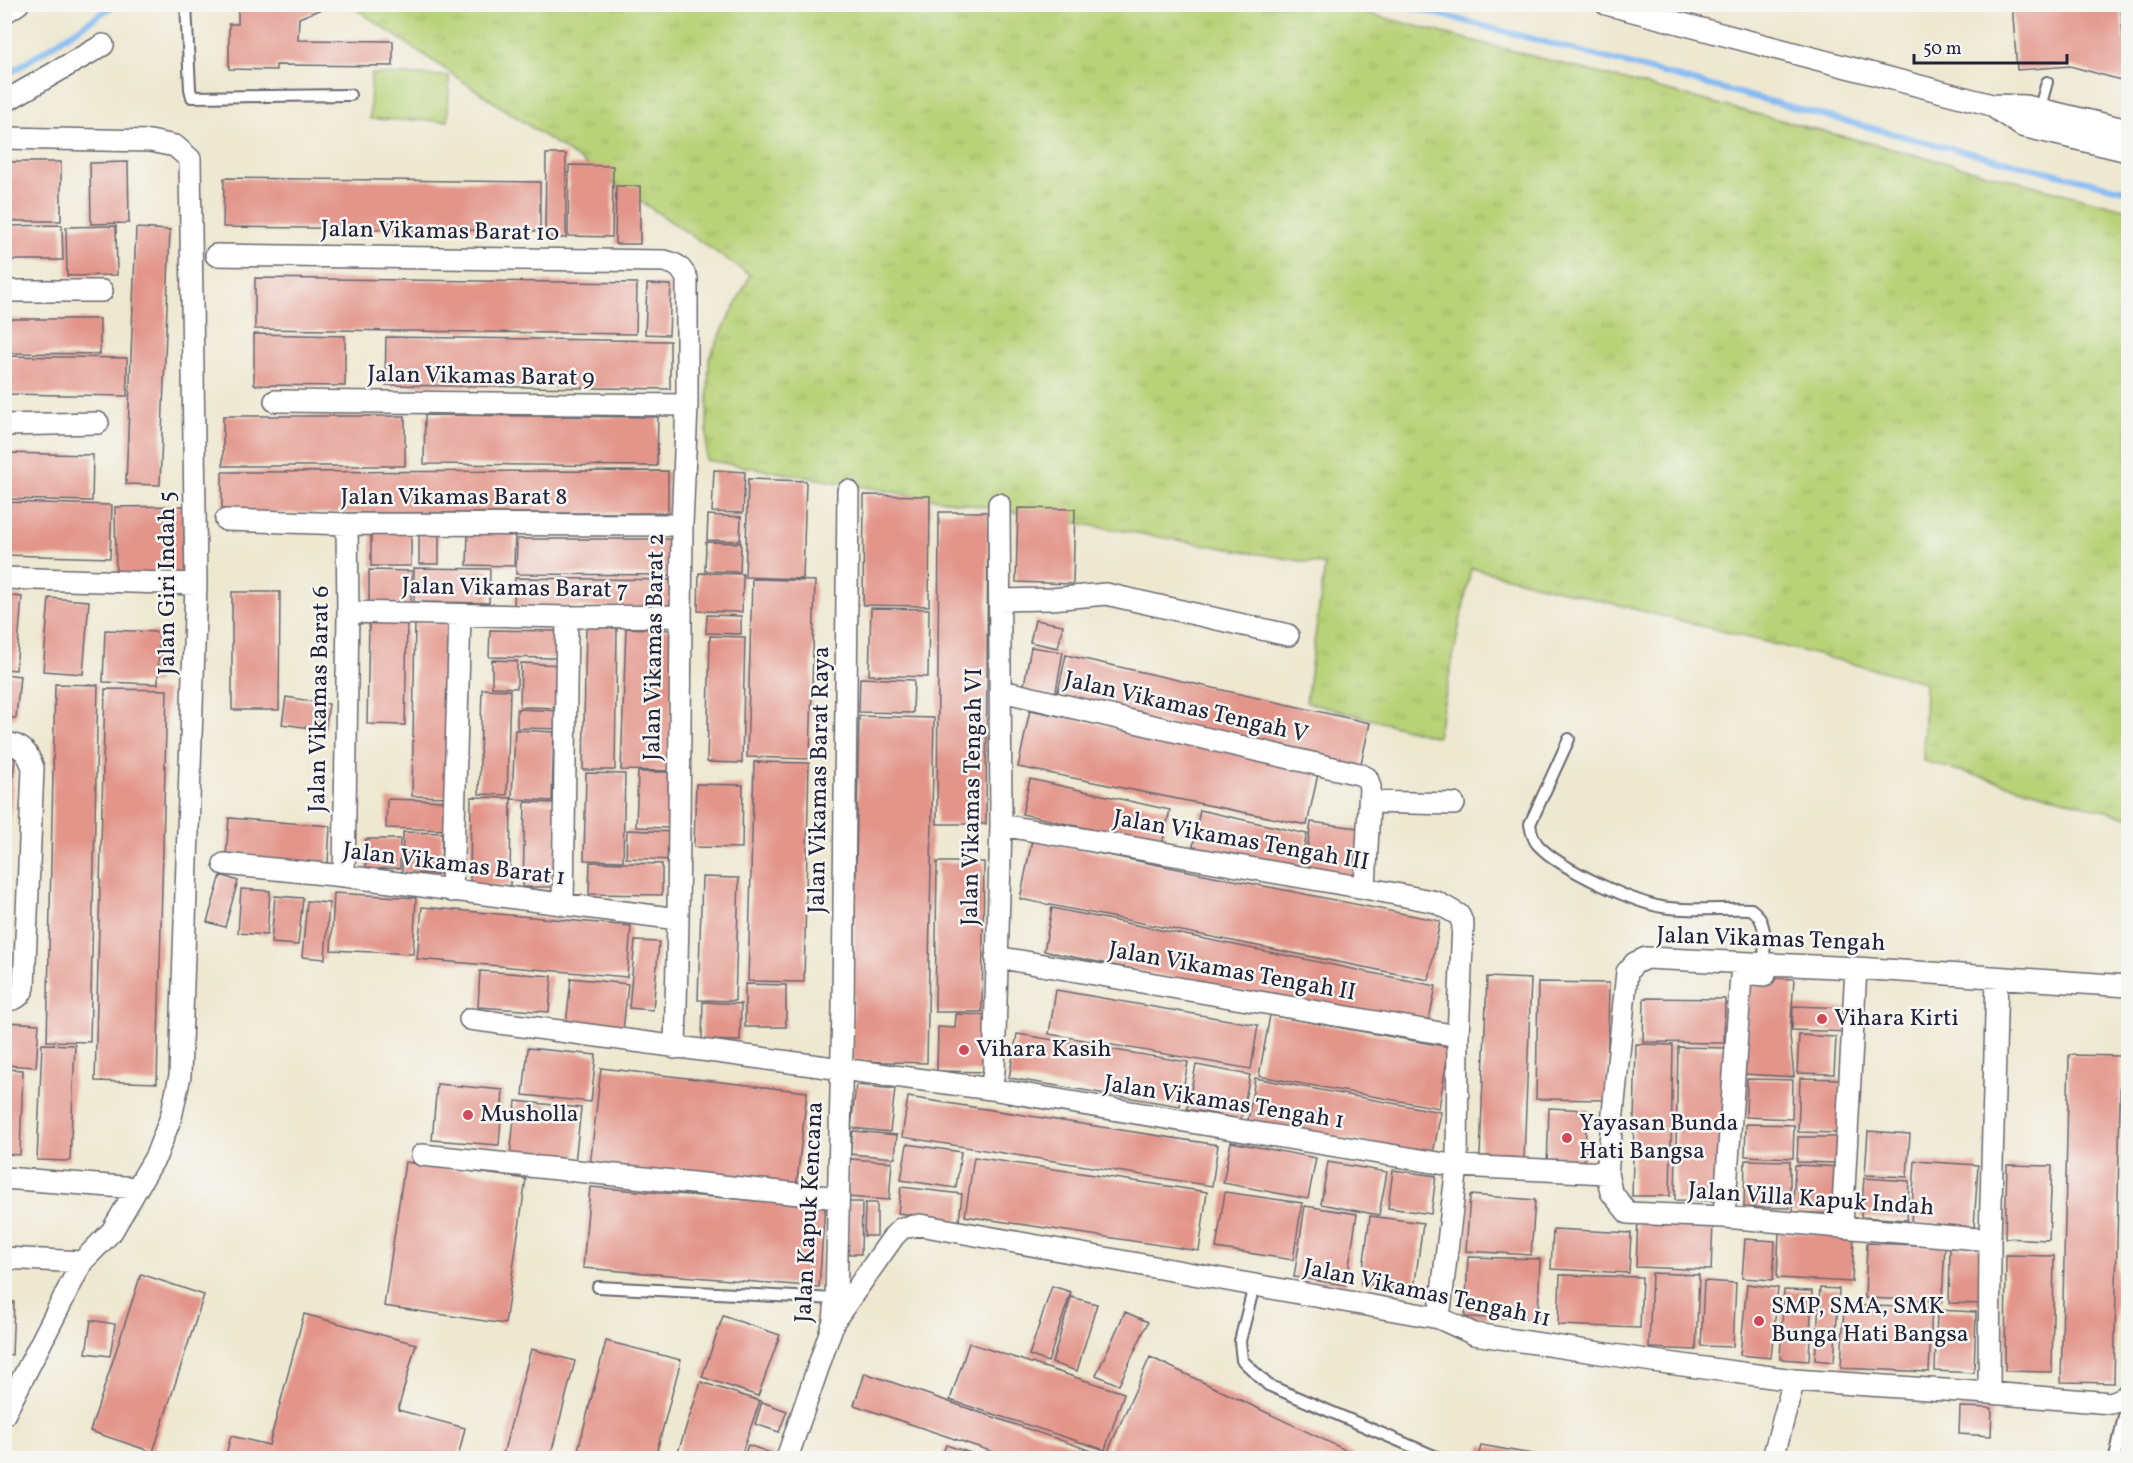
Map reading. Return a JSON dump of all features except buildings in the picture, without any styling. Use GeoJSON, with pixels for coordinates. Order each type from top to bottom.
{"type":"FeatureCollection","features":[{"type":"Feature","properties":{"kind":"street"},"geometry":{"type":"LineString","coordinates":[[4,13],[18,4]]}},
{"type":"Feature","properties":{"kind":"street"},"geometry":{"type":"LineString","coordinates":[[1606,4],[1992,105],[2026,106],[2037,119],[2128,152]]}},
{"type":"Feature","properties":{"kind":"street"},"geometry":{"type":"LineString","coordinates":[[4,102],[103,45]]}},
{"type":"Feature","properties":{"kind":"street"},"geometry":{"type":"LineString","coordinates":[[2037,119],[2128,130]]}},
{"type":"Feature","properties":{"kind":"street","name":"Jalan Giri Indah 5"},"geometry":{"type":"LineString","coordinates":[[4,138],[150,141],[175,146],[190,159],[196,584],[180,1076],[171,1117],[156,1156],[112,1231],[82,1262],[4,1415]]}},
{"type":"Feature","properties":{"kind":"street","name":"Jalan Vikamas Barat 10"},"geometry":{"type":"LineString","coordinates":[[216,255],[664,261]]}},
{"type":"Feature","properties":{"kind":"street","name":"Jalan Vikamas Barat 2"},"geometry":{"type":"LineString","coordinates":[[664,261],[678,265],[687,279],[687,405],[682,525],[675,1048]]}},
{"type":"Feature","properties":{"kind":"street"},"geometry":{"type":"LineString","coordinates":[[4,291],[102,291]]}},
{"type":"Feature","properties":{"kind":"street","name":"Jalan Vikamas Barat 9"},"geometry":{"type":"LineString","coordinates":[[275,401],[687,405]]}},
{"type":"Feature","properties":{"kind":"street"},"geometry":{"type":"LineString","coordinates":[[4,424],[98,423]]}},
{"type":"Feature","properties":{"kind":"street","name":"Jalan Vikamas Barat Raya"},"geometry":{"type":"LineString","coordinates":[[842,1069],[848,491]]}},
{"type":"Feature","properties":{"kind":"street","name":"Jalan Vikamas Tengah VI"},"geometry":{"type":"LineString","coordinates":[[991,1089],[994,1071],[1001,825],[1002,691],[999,504]]}},
{"type":"Feature","properties":{"kind":"street","name":"Jalan Vikamas Barat 8"},"geometry":{"type":"LineString","coordinates":[[226,520],[347,524],[682,525]]}},
{"type":"Feature","properties":{"kind":"street","name":"Jalan Vikamas Barat 6"},"geometry":{"type":"LineString","coordinates":[[344,876],[347,524]]}},
{"type":"Feature","properties":{"kind":"street"},"geometry":{"type":"LineString","coordinates":[[4,578],[196,584]]}},
{"type":"Feature","properties":{"kind":"street"},"geometry":{"type":"LineString","coordinates":[[1000,600],[1051,599],[1106,594],[1288,635]]}},
{"type":"Feature","properties":{"kind":"street","name":"Jalan Vikamas Barat 7"},"geometry":{"type":"LineString","coordinates":[[348,612],[567,617],[681,616]]}},
{"type":"Feature","properties":{"kind":"street"},"geometry":{"type":"LineString","coordinates":[[452,891],[460,615]]}},
{"type":"Feature","properties":{"kind":"street"},"geometry":{"type":"LineString","coordinates":[[563,905],[567,617]]}},
{"type":"Feature","properties":{"kind":"street","name":"Jalan Vikamas Tengah V"},"geometry":{"type":"LineString","coordinates":[[1002,691],[1359,774],[1367,778],[1370,787],[1369,802]]}},
{"type":"Feature","properties":{"kind":"street"},"geometry":{"type":"LineString","coordinates":[[4,743],[17,744],[28,754],[33,768],[24,987],[21,995],[14,1000],[4,1000]]}},
{"type":"Feature","properties":{"kind":"street"},"geometry":{"type":"LineString","coordinates":[[1365,888],[1369,802],[1454,804]]}},
{"type":"Feature","properties":{"kind":"street","name":"Jalan Vikamas Tengah III"},"geometry":{"type":"LineString","coordinates":[[1001,825],[1436,902],[1459,915],[1464,924],[1458,1036]]}},
{"type":"Feature","properties":{"kind":"street","name":"Jalan Vikamas Barat 1"},"geometry":{"type":"LineString","coordinates":[[224,864],[344,876],[678,919]]}},
{"type":"Feature","properties":{"kind":"street","name":"Jalan Vikamas Tengah II"},"geometry":{"type":"LineString","coordinates":[[996,957],[1458,1036]]}},
{"type":"Feature","properties":{"kind":"street","name":"Jalan Vikamas Tengah"},"geometry":{"type":"LineString","coordinates":[[1628,1213],[1611,1192],[1606,1173],[1627,972],[1635,963],[1646,958],[1769,969],[1856,968],[2128,986]]}},
{"type":"Feature","properties":{"kind":"street"},"geometry":{"type":"LineString","coordinates":[[1842,1226],[1856,968]]}},
{"type":"Feature","properties":{"kind":"street"},"geometry":{"type":"LineString","coordinates":[[1724,1217],[1742,976],[1743,973],[1769,969]]}},
{"type":"Feature","properties":{"kind":"street"},"geometry":{"type":"LineString","coordinates":[[1989,1393],[1990,1240],[1997,978]]}},
{"type":"Feature","properties":{"kind":"street"},"geometry":{"type":"LineString","coordinates":[[470,1019],[842,1069]]}},
{"type":"Feature","properties":{"kind":"street"},"geometry":{"type":"LineString","coordinates":[[1439,1318],[1456,1166],[1458,1036]]}},
{"type":"Feature","properties":{"kind":"street","name":"Jalan Vikamas Tengah 1"},"geometry":{"type":"LineString","coordinates":[[842,1069],[991,1089],[1456,1166],[1606,1173]]}},
{"type":"Feature","properties":{"kind":"street","name":"Jalan Kapuk Kencana"},"geometry":{"type":"LineString","coordinates":[[787,1458],[834,1321],[842,1069]]}},
{"type":"Feature","properties":{"kind":"street"},"geometry":{"type":"LineString","coordinates":[[422,1155],[838,1198]]}},
{"type":"Feature","properties":{"kind":"street"},"geometry":{"type":"LineString","coordinates":[[4,1178],[136,1188]]}},
{"type":"Feature","properties":{"kind":"street","name":"Jalan Villa Kapuk Indah"},"geometry":{"type":"LineString","coordinates":[[1628,1213],[1724,1217],[1990,1240]]}},
{"type":"Feature","properties":{"kind":"street","name":"Jalan Vikamas Tengah 11"},"geometry":{"type":"LineString","coordinates":[[834,1321],[894,1236],[902,1228],[920,1225],[1439,1318],[1474,1334],[1653,1361],[1794,1380],[2110,1403],[2128,1395]]}},
{"type":"Feature","properties":{"kind":"street"},"geometry":{"type":"LineString","coordinates":[[4,1258],[82,1262]]}},
{"type":"Feature","properties":{"kind":"street"},"geometry":{"type":"LineString","coordinates":[[1773,1458],[1794,1380]]}},
{"type":"Feature","properties":{"kind":"lane"},"geometry":{"type":"LineString","coordinates":[[186,4],[192,97],[351,95]]}},
{"type":"Feature","properties":{"kind":"lane"},"geometry":{"type":"LineString","coordinates":[[2037,119],[2047,82]]}},
{"type":"Feature","properties":{"kind":"lane"},"geometry":{"type":"LineString","coordinates":[[1569,739],[1530,824],[1538,844],[1567,867],[1616,892],[1667,908],[1752,909],[1759,914],[1763,923],[1769,969]]}},
{"type":"Feature","properties":{"kind":"lane"},"geometry":{"type":"LineString","coordinates":[[1254,1286],[1240,1341],[1242,1360],[1268,1385],[1439,1458]]}},
{"type":"Feature","properties":{"kind":"lane"},"geometry":{"type":"LineString","coordinates":[[598,1287],[836,1299]]}},
{"type":"Feature","properties":{"kind":"lane"},"geometry":{"type":"LineString","coordinates":[[2115,1458],[2128,1395]]}},
{"type":"Feature","properties":{"kind":"green space"},"geometry":{"type":"Polygon","coordinates":[[[350,5],[1335,5],[2128,210],[2128,817],[1923,761],[1925,682],[1471,568],[1437,737],[1306,702],[1325,565],[706,460],[709,358],[750,275],[350,5]]]}},
{"type":"Feature","properties":{"kind":"green space"},"geometry":{"type":"Polygon","coordinates":[[[371,74],[449,76],[448,121],[370,119],[371,74]]]}},
{"type":"Feature","properties":{"kind":"waterway"},"geometry":{"type":"LineString","coordinates":[[4,77],[116,4]]}},
{"type":"Feature","properties":{"kind":"waterway"},"geometry":{"type":"LineString","coordinates":[[1400,4],[1921,141],[2128,191]]}},
{"type":"Feature","properties":{"kind":"place","name":"Vihara Kirti"},"geometry":{"type":"Point","coordinates":[1822,1019]}},
{"type":"Feature","properties":{"kind":"place","name":"Vihara Kasih"},"geometry":{"type":"Point","coordinates":[964,1050]}},
{"type":"Feature","properties":{"kind":"place","name":"Musholla"},"geometry":{"type":"Point","coordinates":[468,1115]}},
{"type":"Feature","properties":{"kind":"place","name":"Yayasan Bunda Hati Bangsa"},"geometry":{"type":"Point","coordinates":[1567,1138]}},
{"type":"Feature","properties":{"kind":"place","name":"SMP, SMA, SMK Bunga Hati Bangsa"},"geometry":{"type":"Point","coordinates":[1759,1321]}}]}
